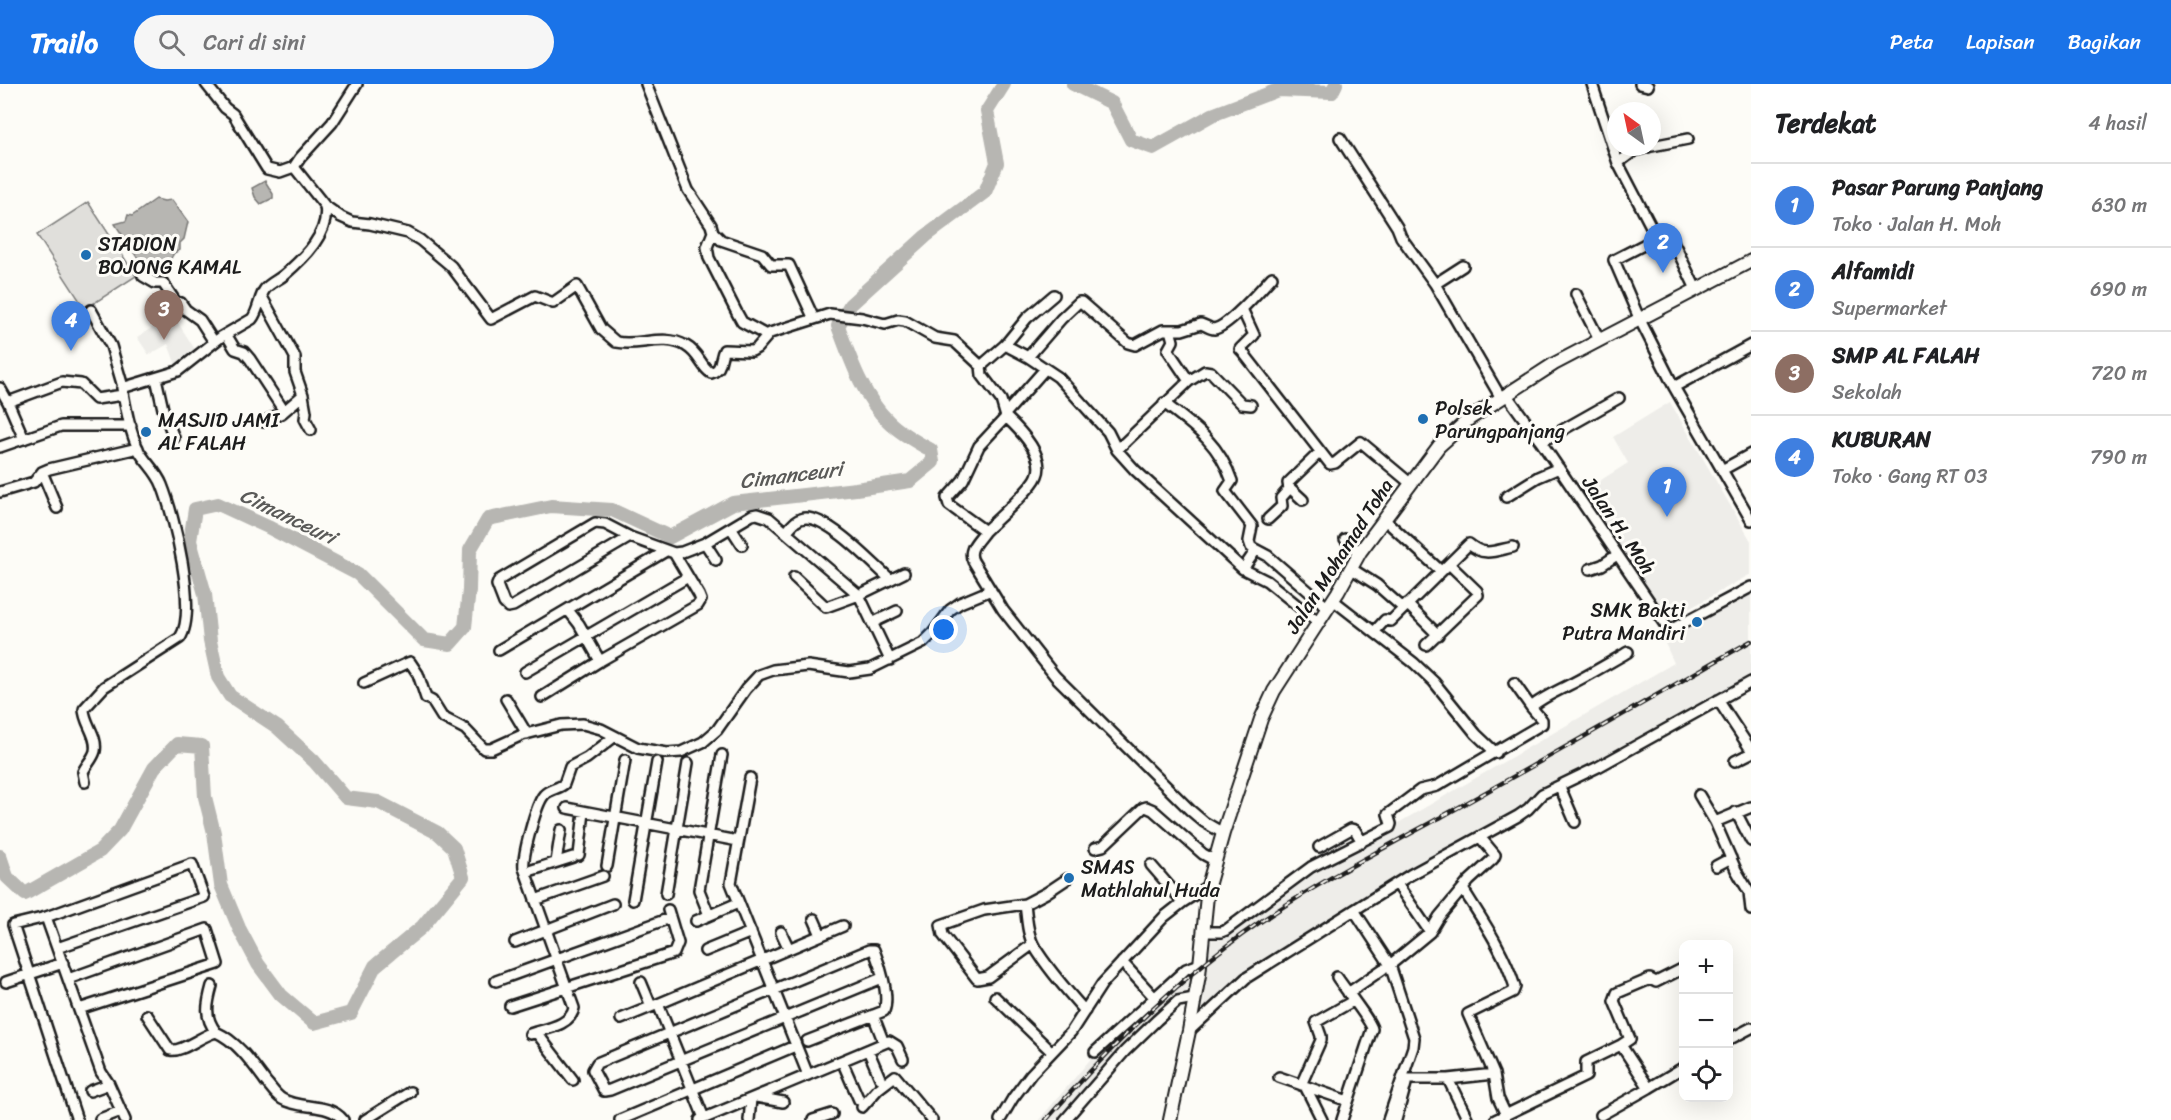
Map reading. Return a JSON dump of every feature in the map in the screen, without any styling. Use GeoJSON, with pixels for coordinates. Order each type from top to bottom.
{"type":"FeatureCollection","features":[{"type":"Feature","properties":{"kind":"main road","name":"Jalan Mohamad Toha"},"geometry":{"type":"LineString","coordinates":[[1170,1120],[1200,966],[1208,886],[1222,833],[1261,719],[1274,691],[1352,570],[1360,552],[1410,483],[1439,446],[1455,430],[1554,364],[1751,261]]}},
{"type":"Feature","properties":{"kind":"street"},"geometry":{"type":"LineString","coordinates":[[206,84],[225,108],[233,114],[267,169],[280,172],[294,167],[332,123],[357,84]]}},
{"type":"Feature","properties":{"kind":"street"},"geometry":{"type":"LineString","coordinates":[[646,84],[688,190],[711,225],[708,252],[736,313],[742,322],[766,335]]}},
{"type":"Feature","properties":{"kind":"street"},"geometry":{"type":"LineString","coordinates":[[1596,85],[1618,163],[1657,238]]}},
{"type":"Feature","properties":{"kind":"street","name":"Jalan H. Moh"},"geometry":{"type":"LineString","coordinates":[[1340,138],[1397,227],[1401,237],[1435,284],[1504,396],[1541,442],[1670,629],[1751,587]]}},
{"type":"Feature","properties":{"kind":"street"},"geometry":{"type":"LineString","coordinates":[[1661,144],[1688,139]]}},
{"type":"Feature","properties":{"kind":"street"},"geometry":{"type":"LineString","coordinates":[[1618,163],[1626,156]]}},
{"type":"Feature","properties":{"kind":"street"},"geometry":{"type":"LineString","coordinates":[[294,167],[326,206],[347,220],[374,224],[415,236],[451,266],[491,319],[535,296],[553,303],[577,286],[601,329],[616,342],[661,340],[679,343],[695,353],[711,374],[716,372],[720,366],[724,350],[752,351],[760,345],[766,335],[825,315],[853,317],[885,324],[898,320],[909,323],[935,338],[954,341],[981,366],[982,375],[1001,400],[1006,415],[1035,452],[1038,470],[1033,483],[985,531],[970,554],[1003,610],[1055,676],[1190,810],[1222,833]]}},
{"type":"Feature","properties":{"kind":"street"},"geometry":{"type":"LineString","coordinates":[[8,402],[62,382],[81,384],[96,399],[178,371],[214,342],[252,319],[266,288],[302,258],[323,231],[327,218],[326,206]]}},
{"type":"Feature","properties":{"kind":"street"},"geometry":{"type":"LineString","coordinates":[[712,232],[722,240],[762,254],[771,265],[789,265],[814,319]]}},
{"type":"Feature","properties":{"kind":"street"},"geometry":{"type":"LineString","coordinates":[[1696,290],[1672,237],[1668,234],[1616,258],[1613,262],[1674,387],[1751,520]]}},
{"type":"Feature","properties":{"kind":"street"},"geometry":{"type":"LineString","coordinates":[[1435,284],[1463,266]]}},
{"type":"Feature","properties":{"kind":"street"},"geometry":{"type":"LineString","coordinates":[[143,276],[155,283],[163,283],[176,301],[200,320],[214,342]]}},
{"type":"Feature","properties":{"kind":"street"},"geometry":{"type":"LineString","coordinates":[[1028,357],[1061,319],[1080,302],[1132,345],[1159,332],[1182,330],[1201,324],[1215,329],[1242,309],[1272,277]]}},
{"type":"Feature","properties":{"kind":"street"},"geometry":{"type":"LineString","coordinates":[[1576,294],[1599,339]]}},
{"type":"Feature","properties":{"kind":"street"},"geometry":{"type":"LineString","coordinates":[[981,366],[1005,345],[1027,318],[1053,295]]}},
{"type":"Feature","properties":{"kind":"street"},"geometry":{"type":"LineString","coordinates":[[262,297],[295,357],[296,377],[303,395],[305,419],[312,430]]}},
{"type":"Feature","properties":{"kind":"street"},"geometry":{"type":"LineString","coordinates":[[1242,309],[1254,336],[1240,349],[1330,464],[1333,465],[1360,442],[1410,483]]}},
{"type":"Feature","properties":{"kind":"street"},"geometry":{"type":"LineString","coordinates":[[85,782],[83,772],[95,750],[94,737],[84,709],[104,687],[180,638],[186,608],[184,574],[170,510],[160,479],[138,448],[130,426],[111,346],[91,310]]}},
{"type":"Feature","properties":{"kind":"street"},"geometry":{"type":"LineString","coordinates":[[1170,330],[1173,341],[1167,350],[1189,381]]}},
{"type":"Feature","properties":{"kind":"street"},"geometry":{"type":"LineString","coordinates":[[226,334],[235,349],[244,352],[250,359],[284,411]]}},
{"type":"Feature","properties":{"kind":"street"},"geometry":{"type":"LineString","coordinates":[[1005,345],[1058,377],[1108,432],[1117,450],[1135,470],[1243,569],[1267,581],[1318,622]]}},
{"type":"Feature","properties":{"kind":"street"},"geometry":{"type":"LineString","coordinates":[[1674,387],[1751,345]]}},
{"type":"Feature","properties":{"kind":"street"},"geometry":{"type":"LineString","coordinates":[[985,531],[949,505],[948,498],[963,480],[979,446],[1045,369]]}},
{"type":"Feature","properties":{"kind":"street"},"geometry":{"type":"LineString","coordinates":[[1117,450],[1164,403],[1189,381],[1205,371],[1211,372],[1242,404],[1251,405]]}},
{"type":"Feature","properties":{"kind":"street"},"geometry":{"type":"LineString","coordinates":[[156,378],[163,409],[174,438]]}},
{"type":"Feature","properties":{"kind":"street"},"geometry":{"type":"LineString","coordinates":[[0,388],[24,439]]}},
{"type":"Feature","properties":{"kind":"street"},"geometry":{"type":"LineString","coordinates":[[264,422],[284,411],[303,395]]}},
{"type":"Feature","properties":{"kind":"street"},"geometry":{"type":"LineString","coordinates":[[1541,442],[1618,398]]}},
{"type":"Feature","properties":{"kind":"street"},"geometry":{"type":"LineString","coordinates":[[1164,403],[1202,432],[1218,456],[1232,481],[1225,491],[1252,525],[1249,541],[1251,548],[1268,556],[1330,604],[1375,631],[1434,682],[1476,734],[1496,753]]}},
{"type":"Feature","properties":{"kind":"street"},"geometry":{"type":"LineString","coordinates":[[0,447],[61,426],[130,426]]}},
{"type":"Feature","properties":{"kind":"street"},"geometry":{"type":"LineString","coordinates":[[0,492],[34,482],[42,472],[56,467],[138,448]]}},
{"type":"Feature","properties":{"kind":"street"},"geometry":{"type":"LineString","coordinates":[[1268,519],[1282,506],[1281,498],[1289,487],[1288,483],[1320,452]]}},
{"type":"Feature","properties":{"kind":"street"},"geometry":{"type":"LineString","coordinates":[[1722,470],[1751,454]]}},
{"type":"Feature","properties":{"kind":"street"},"geometry":{"type":"LineString","coordinates":[[1506,498],[1533,480],[1559,468]]}},
{"type":"Feature","properties":{"kind":"street"},"geometry":{"type":"LineString","coordinates":[[42,472],[57,508]]}},
{"type":"Feature","properties":{"kind":"street"},"geometry":{"type":"LineString","coordinates":[[1289,487],[1303,500]]}},
{"type":"Feature","properties":{"kind":"street"},"geometry":{"type":"LineString","coordinates":[[630,537],[513,606],[508,607],[504,603],[497,585],[499,580],[593,523],[605,524],[630,537],[670,552],[682,552],[705,543],[746,518],[757,514],[769,518],[787,531],[859,594],[890,660]]}},
{"type":"Feature","properties":{"kind":"street"},"geometry":{"type":"LineString","coordinates":[[787,531],[803,518],[826,523],[890,579]]}},
{"type":"Feature","properties":{"kind":"street"},"geometry":{"type":"LineString","coordinates":[[1385,520],[1441,571]]}},
{"type":"Feature","properties":{"kind":"street"},"geometry":{"type":"LineString","coordinates":[[731,528],[742,544]]}},
{"type":"Feature","properties":{"kind":"street"},"geometry":{"type":"LineString","coordinates":[[1345,539],[1360,552]]}},
{"type":"Feature","properties":{"kind":"street"},"geometry":{"type":"LineString","coordinates":[[705,543],[716,560]]}},
{"type":"Feature","properties":{"kind":"street"},"geometry":{"type":"LineString","coordinates":[[1375,631],[1385,620],[1394,620],[1405,606],[1469,544],[1477,551],[1484,553],[1513,547]]}},
{"type":"Feature","properties":{"kind":"street"},"geometry":{"type":"LineString","coordinates":[[1243,569],[1256,550]]}},
{"type":"Feature","properties":{"kind":"street"},"geometry":{"type":"LineString","coordinates":[[542,697],[698,605],[700,598],[670,552]]}},
{"type":"Feature","properties":{"kind":"street"},"geometry":{"type":"LineString","coordinates":[[499,650],[670,552]]}},
{"type":"Feature","properties":{"kind":"street"},"geometry":{"type":"LineString","coordinates":[[1590,569],[1602,565],[1617,555]]}},
{"type":"Feature","properties":{"kind":"street"},"geometry":{"type":"LineString","coordinates":[[1426,645],[1478,596],[1477,591],[1449,564]]}},
{"type":"Feature","properties":{"kind":"street"},"geometry":{"type":"LineString","coordinates":[[1352,570],[1405,606],[1437,635]]}},
{"type":"Feature","properties":{"kind":"street"},"geometry":{"type":"LineString","coordinates":[[794,577],[823,606],[829,606],[904,573]]}},
{"type":"Feature","properties":{"kind":"street"},"geometry":{"type":"LineString","coordinates":[[525,672],[687,576]]}},
{"type":"Feature","properties":{"kind":"street"},"geometry":{"type":"LineString","coordinates":[[364,683],[408,662],[412,664],[426,698],[432,701],[442,717],[465,729],[481,748],[490,749],[527,734],[561,725],[583,724],[600,729],[638,748],[666,753],[681,752],[703,742],[717,730],[753,680],[765,672],[808,666],[824,670],[870,669],[923,643],[945,615],[956,606],[991,590]]}},
{"type":"Feature","properties":{"kind":"street"},"geometry":{"type":"LineString","coordinates":[[568,610],[600,661]]}},
{"type":"Feature","properties":{"kind":"street"},"geometry":{"type":"LineString","coordinates":[[872,623],[897,611]]}},
{"type":"Feature","properties":{"kind":"street"},"geometry":{"type":"LineString","coordinates":[[1531,707],[1552,692],[1628,652]]}},
{"type":"Feature","properties":{"kind":"street"},"geometry":{"type":"LineString","coordinates":[[1189,1031],[1246,978],[1354,910],[1524,812],[1537,797],[1560,787],[1751,682]]}},
{"type":"Feature","properties":{"kind":"street"},"geometry":{"type":"LineString","coordinates":[[1204,932],[1226,930],[1311,867],[1390,827],[1388,814],[1420,790],[1437,786],[1542,724],[1542,720],[1514,683]]}},
{"type":"Feature","properties":{"kind":"street"},"geometry":{"type":"LineString","coordinates":[[506,699],[527,734]]}},
{"type":"Feature","properties":{"kind":"street"},"geometry":{"type":"LineString","coordinates":[[1718,700],[1751,752],[1735,761]]}},
{"type":"Feature","properties":{"kind":"street"},"geometry":{"type":"LineString","coordinates":[[573,1080],[533,1033],[568,1020],[573,1015],[574,1008],[523,863],[542,798],[550,790],[564,784],[570,767],[587,758],[614,738]]}},
{"type":"Feature","properties":{"kind":"street"},"geometry":{"type":"LineString","coordinates":[[709,915],[699,890],[722,755]]}},
{"type":"Feature","properties":{"kind":"street"},"geometry":{"type":"LineString","coordinates":[[607,866],[625,760]]}},
{"type":"Feature","properties":{"kind":"street"},"geometry":{"type":"LineString","coordinates":[[633,900],[657,762]]}},
{"type":"Feature","properties":{"kind":"street"},"geometry":{"type":"LineString","coordinates":[[666,894],[688,763]]}},
{"type":"Feature","properties":{"kind":"street"},"geometry":{"type":"LineString","coordinates":[[750,778],[731,883],[808,1075]]}},
{"type":"Feature","properties":{"kind":"street"},"geometry":{"type":"LineString","coordinates":[[1560,787],[1575,822]]}},
{"type":"Feature","properties":{"kind":"street"},"geometry":{"type":"LineString","coordinates":[[1699,795],[1715,822],[1751,896],[1751,910]]}},
{"type":"Feature","properties":{"kind":"street"},"geometry":{"type":"LineString","coordinates":[[1095,848],[1103,846],[1146,807],[1154,810],[1203,854],[1214,860]]}},
{"type":"Feature","properties":{"kind":"street"},"geometry":{"type":"LineString","coordinates":[[1715,822],[1751,807]]}},
{"type":"Feature","properties":{"kind":"street"},"geometry":{"type":"LineString","coordinates":[[567,808],[738,841]]}},
{"type":"Feature","properties":{"kind":"street"},"geometry":{"type":"LineString","coordinates":[[526,872],[576,856],[584,812]]}},
{"type":"Feature","properties":{"kind":"street"},"geometry":{"type":"LineString","coordinates":[[1736,813],[1751,841]]}},
{"type":"Feature","properties":{"kind":"street"},"geometry":{"type":"LineString","coordinates":[[1319,847],[1351,829],[1355,830],[1362,843]]}},
{"type":"Feature","properties":{"kind":"street"},"geometry":{"type":"LineString","coordinates":[[556,862],[561,830]]}},
{"type":"Feature","properties":{"kind":"street"},"geometry":{"type":"LineString","coordinates":[[1322,1120],[1304,1086],[1322,1036],[1316,1022],[1430,932],[1439,917],[1463,889],[1495,857],[1480,837]]}},
{"type":"Feature","properties":{"kind":"street"},"geometry":{"type":"LineString","coordinates":[[1716,866],[1731,858]]}},
{"type":"Feature","properties":{"kind":"street"},"geometry":{"type":"LineString","coordinates":[[57,948],[204,897],[192,864],[46,916],[13,925],[77,1120]]}},
{"type":"Feature","properties":{"kind":"street"},"geometry":{"type":"LineString","coordinates":[[1151,865],[1183,902]]}},
{"type":"Feature","properties":{"kind":"street"},"geometry":{"type":"LineString","coordinates":[[535,900],[603,876]]}},
{"type":"Feature","properties":{"kind":"street"},"geometry":{"type":"LineString","coordinates":[[1033,944],[988,977],[977,979],[943,935],[941,929],[945,923],[980,911],[1025,904],[1067,879]]}},
{"type":"Feature","properties":{"kind":"street"},"geometry":{"type":"LineString","coordinates":[[1397,884],[1430,932]]}},
{"type":"Feature","properties":{"kind":"street"},"geometry":{"type":"LineString","coordinates":[[1000,1120],[1022,1085],[1071,1032],[1094,993],[1154,927],[1183,902],[1208,886]]}},
{"type":"Feature","properties":{"kind":"street"},"geometry":{"type":"LineString","coordinates":[[1463,889],[1492,933],[1515,987],[1514,992],[1468,1014],[1494,1074],[1498,1098],[1506,1115]]}},
{"type":"Feature","properties":{"kind":"street"},"geometry":{"type":"LineString","coordinates":[[696,921],[738,903]]}},
{"type":"Feature","properties":{"kind":"street"},"geometry":{"type":"LineString","coordinates":[[515,942],[613,904]]}},
{"type":"Feature","properties":{"kind":"street"},"geometry":{"type":"LineString","coordinates":[[1025,904],[1033,944],[1085,1011]]}},
{"type":"Feature","properties":{"kind":"street"},"geometry":{"type":"LineString","coordinates":[[1354,910],[1387,967],[1414,1038],[1396,1120]]}},
{"type":"Feature","properties":{"kind":"street"},"geometry":{"type":"LineString","coordinates":[[496,981],[669,914],[678,943],[674,953],[510,1006]]}},
{"type":"Feature","properties":{"kind":"street"},"geometry":{"type":"LineString","coordinates":[[46,916],[101,1072],[109,1083],[123,1115],[100,1119]]}},
{"type":"Feature","properties":{"kind":"street"},"geometry":{"type":"LineString","coordinates":[[813,919],[821,935]]}},
{"type":"Feature","properties":{"kind":"street"},"geometry":{"type":"LineString","coordinates":[[621,1019],[843,926]]}},
{"type":"Feature","properties":{"kind":"street"},"geometry":{"type":"LineString","coordinates":[[68,979],[207,929],[218,964],[79,1009]]}},
{"type":"Feature","properties":{"kind":"street"},"geometry":{"type":"LineString","coordinates":[[705,951],[751,932]]}},
{"type":"Feature","properties":{"kind":"street"},"geometry":{"type":"LineString","coordinates":[[781,932],[789,949]]}},
{"type":"Feature","properties":{"kind":"street"},"geometry":{"type":"LineString","coordinates":[[807,1041],[884,1011],[887,1004],[880,963],[874,950],[772,989],[597,1063],[593,1070],[604,1091],[882,978]]}},
{"type":"Feature","properties":{"kind":"street"},"geometry":{"type":"LineString","coordinates":[[1122,962],[1154,997]]}},
{"type":"Feature","properties":{"kind":"street"},"geometry":{"type":"LineString","coordinates":[[6,982],[63,963]]}},
{"type":"Feature","properties":{"kind":"street"},"geometry":{"type":"LineString","coordinates":[[1095,1052],[1189,967],[1200,966]]}},
{"type":"Feature","properties":{"kind":"street"},"geometry":{"type":"LineString","coordinates":[[1495,1120],[1586,1076],[1586,1062],[1630,1039],[1614,1001],[1617,993],[1650,979],[1656,982],[1679,970]]}},
{"type":"Feature","properties":{"kind":"street"},"geometry":{"type":"LineString","coordinates":[[1337,977],[1370,1022],[1372,1029],[1342,1120]]}},
{"type":"Feature","properties":{"kind":"street"},"geometry":{"type":"LineString","coordinates":[[641,982],[670,1032],[693,1089],[701,1119],[889,1041],[897,1046],[903,1059]]}},
{"type":"Feature","properties":{"kind":"street"},"geometry":{"type":"LineString","coordinates":[[212,986],[207,1016],[216,1032],[233,1043],[246,1056],[283,1100],[332,1111],[338,1113],[343,1120]]}},
{"type":"Feature","properties":{"kind":"street"},"geometry":{"type":"LineString","coordinates":[[994,997],[1052,1052]]}},
{"type":"Feature","properties":{"kind":"street"},"geometry":{"type":"LineString","coordinates":[[1065,1120],[1125,1051],[1174,1004],[1181,1000],[1194,998]]}},
{"type":"Feature","properties":{"kind":"street"},"geometry":{"type":"LineString","coordinates":[[147,1015],[168,1048],[174,1051],[205,1035],[216,1032]]}},
{"type":"Feature","properties":{"kind":"street"},"geometry":{"type":"LineString","coordinates":[[873,1015],[884,1043]]}},
{"type":"Feature","properties":{"kind":"street"},"geometry":{"type":"LineString","coordinates":[[1733,1037],[1751,1028]]}},
{"type":"Feature","properties":{"kind":"street"},"geometry":{"type":"LineString","coordinates":[[1621,1045],[1649,1088]]}},
{"type":"Feature","properties":{"kind":"street"},"geometry":{"type":"LineString","coordinates":[[620,1120],[795,1046]]}},
{"type":"Feature","properties":{"kind":"street"},"geometry":{"type":"LineString","coordinates":[[868,1050],[880,1078]]}},
{"type":"Feature","properties":{"kind":"street"},"geometry":{"type":"LineString","coordinates":[[842,1061],[860,1103],[895,1076],[932,1120]]}},
{"type":"Feature","properties":{"kind":"street"},"geometry":{"type":"LineString","coordinates":[[1601,1115],[1679,1069]]}},
{"type":"Feature","properties":{"kind":"street"},"geometry":{"type":"LineString","coordinates":[[1405,1079],[1449,1079],[1494,1074]]}},
{"type":"Feature","properties":{"kind":"street"},"geometry":{"type":"LineString","coordinates":[[1279,1077],[1348,1101]]}},
{"type":"Feature","properties":{"kind":"street"},"geometry":{"type":"LineString","coordinates":[[1388,1120],[1405,1079]]}},
{"type":"Feature","properties":{"kind":"street"},"geometry":{"type":"LineString","coordinates":[[1449,1079],[1468,1120]]}},
{"type":"Feature","properties":{"kind":"street"},"geometry":{"type":"LineString","coordinates":[[90,1092],[109,1083]]}},
{"type":"Feature","properties":{"kind":"street"},"geometry":{"type":"LineString","coordinates":[[365,1120],[410,1092]]}},
{"type":"Feature","properties":{"kind":"street"},"geometry":{"type":"LineString","coordinates":[[753,1098],[783,1102]]}},
{"type":"Feature","properties":{"kind":"street"},"geometry":{"type":"LineString","coordinates":[[749,1120],[753,1098]]}},
{"type":"Feature","properties":{"kind":"street"},"geometry":{"type":"LineString","coordinates":[[813,1120],[832,1114]]}},
{"type":"Feature","properties":{"kind":"shaded area"},"geometry":{"type":"Polygon","coordinates":[[[265,181],[273,198],[261,204],[252,188],[265,181]]]}},
{"type":"Feature","properties":{"kind":"shaded area"},"geometry":{"type":"Polygon","coordinates":[[[156,199],[172,200],[188,222],[184,239],[180,243],[180,250],[174,253],[170,260],[146,271],[115,224],[126,221],[128,215],[132,216],[156,199]]]}},
{"type":"Feature","properties":{"kind":"shaded area","name":"STADION BOJONG KAMAL"},"geometry":{"type":"Polygon","coordinates":[[[88,202],[136,276],[85,309],[37,235],[88,202]]]}},
{"type":"Feature","properties":{"kind":"shaded area"},"geometry":{"type":"Polygon","coordinates":[[[173,315],[198,354],[177,368],[168,344],[149,355],[137,337],[173,315]]]}},
{"type":"Feature","properties":{"kind":"shaded area"},"geometry":{"type":"Polygon","coordinates":[[[1670,402],[1751,541],[1751,574],[1667,621],[1582,492],[1628,463],[1613,437],[1670,402]]]}},
{"type":"Feature","properties":{"kind":"shaded area"},"geometry":{"type":"Polygon","coordinates":[[[1751,588],[1751,683],[1536,797],[1527,810],[1240,980],[1208,1011],[1203,1006],[1206,973],[1148,1024],[1057,1120],[1039,1120],[1089,1061],[1119,1030],[1196,960],[1213,938],[1224,938],[1288,887],[1674,663],[1663,639],[1751,588]]]}},
{"type":"Feature","properties":{"kind":"waterway","name":"Cimanceuri"},"geometry":{"type":"LineString","coordinates":[[0,856],[7,877],[25,894],[100,851],[120,830],[154,768],[177,744],[202,746],[205,797],[214,833],[221,885],[239,928],[258,964],[281,995],[314,1023],[351,1013],[375,966],[422,927],[463,877],[454,848],[438,833],[378,802],[346,798],[314,761],[277,727],[230,696],[218,677],[210,641],[205,594],[190,541],[195,509],[218,504],[358,574],[424,640],[450,644],[465,627],[470,550],[488,519],[551,506],[612,510],[670,537],[733,503],[910,481],[933,462],[931,450],[888,421],[871,401],[858,376],[838,326],[850,305],[926,236],[985,192],[997,163],[987,111],[1004,84]]}},
{"type":"Feature","properties":{"kind":"waterway","name":"Cimanceuri"},"geometry":{"type":"LineString","coordinates":[[1073,84],[1112,103],[1131,140],[1153,148],[1212,115],[1278,90],[1332,92],[1336,84]]}},
{"type":"Feature","properties":{"kind":"railway"},"geometry":{"type":"LineString","coordinates":[[1046,1120],[1105,1056],[1167,995],[1211,958],[1266,918],[1354,865],[1751,641]]}},
{"type":"Feature","properties":{"kind":"place","name":"STADION BOJONG KAMAL"},"geometry":{"type":"Point","coordinates":[86,255]}},
{"type":"Feature","properties":{"kind":"place","name":"Alfamidi"},"geometry":{"type":"Point","coordinates":[1663,273]}},
{"type":"Feature","properties":{"kind":"place","name":"SMP AL FALAH"},"geometry":{"type":"Point","coordinates":[164,340]}},
{"type":"Feature","properties":{"kind":"place","name":"KUBURAN"},"geometry":{"type":"Point","coordinates":[71,351]}},
{"type":"Feature","properties":{"kind":"place","name":"Polsek Parungpanjang"},"geometry":{"type":"Point","coordinates":[1423,419]}},
{"type":"Feature","properties":{"kind":"place","name":"MASJID JAMI AL FALAH"},"geometry":{"type":"Point","coordinates":[146,432]}},
{"type":"Feature","properties":{"kind":"place","name":"Pasar Parung Panjang"},"geometry":{"type":"Point","coordinates":[1667,517]}},
{"type":"Feature","properties":{"kind":"place","name":"SMK Bakti Putra Mandiri"},"geometry":{"type":"Point","coordinates":[1697,622]}},
{"type":"Feature","properties":{"kind":"place","name":"SMAS Mathlahul Huda"},"geometry":{"type":"Point","coordinates":[1069,878]}}]}
